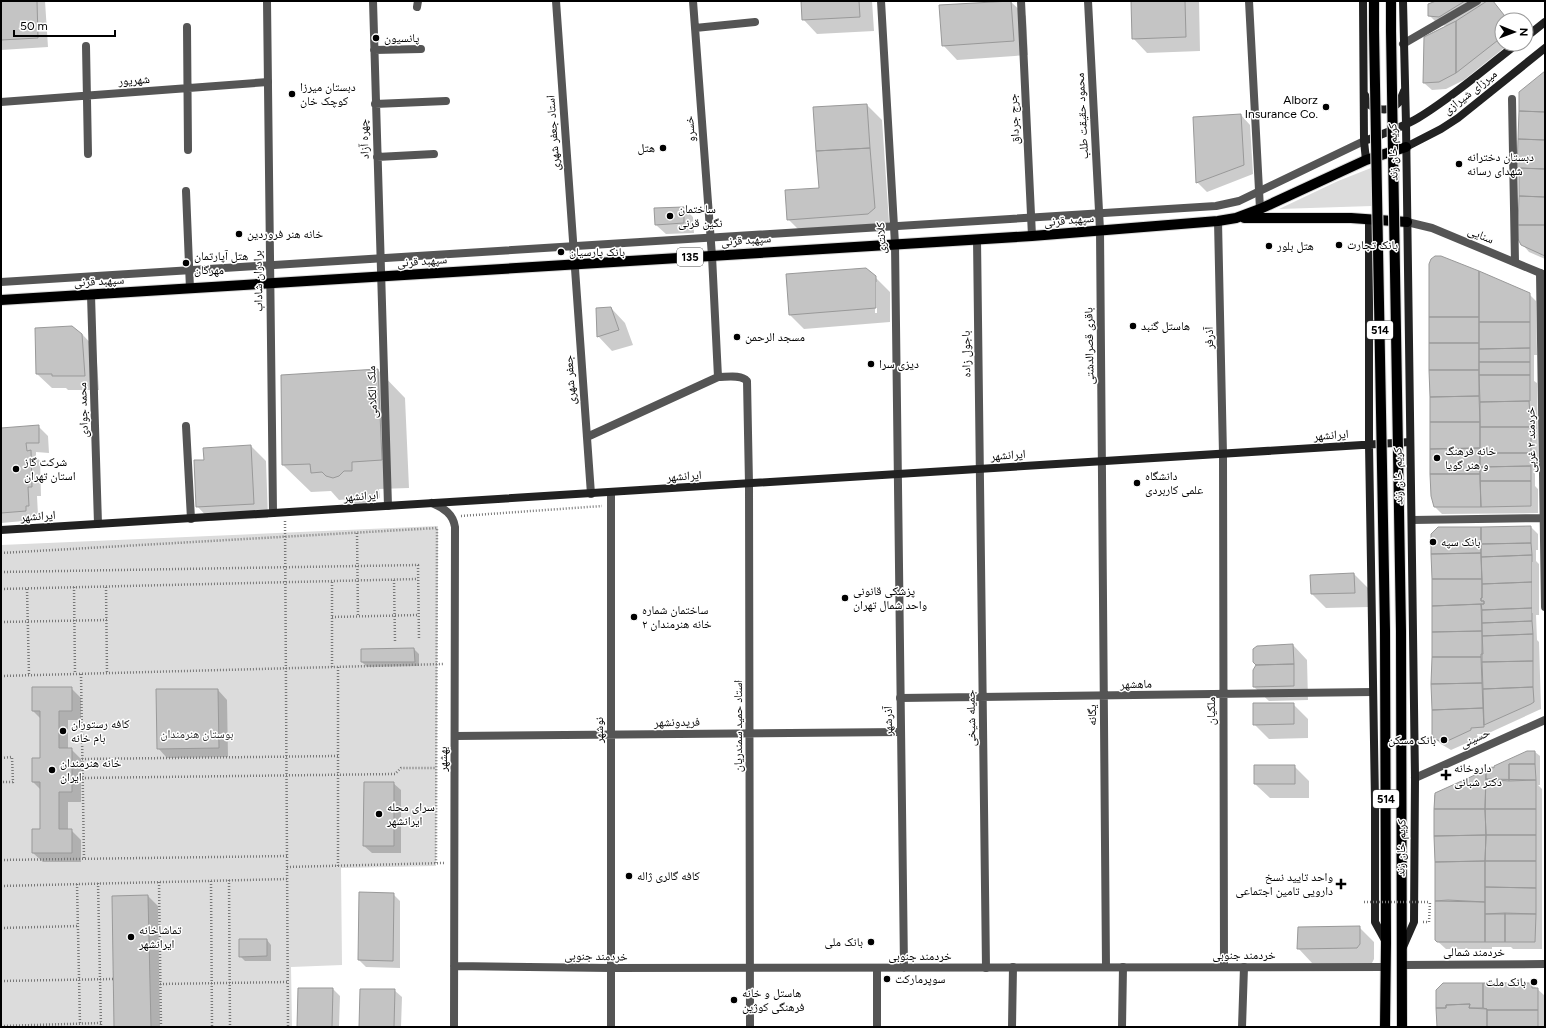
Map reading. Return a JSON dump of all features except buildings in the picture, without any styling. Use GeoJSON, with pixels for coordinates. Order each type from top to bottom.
{"type":"FeatureCollection","features":[{"type":"Feature","properties":{"kind":"main road"},"geometry":{"type":"LineString","coordinates":[[1362,1],[1364,141],[1366,160]]}},
{"type":"Feature","properties":{"kind":"main road","name":"کریم خان زند"},"geometry":{"type":"LineString","coordinates":[[1374,1],[1385,630],[1385,1027]]}},
{"type":"Feature","properties":{"kind":"main road","name":"کریم خان زند"},"geometry":{"type":"LineString","coordinates":[[1391,1],[1401,631],[1402,1027]]}},
{"type":"Feature","properties":{"kind":"main road","name":"کریم خان زند"},"geometry":{"type":"LineString","coordinates":[[1403,1],[1415,778],[1414,922],[1403,948]]}},
{"type":"Feature","properties":{"kind":"main road"},"geometry":{"type":"LineString","coordinates":[[1534,31],[1545,22]]}},
{"type":"Feature","properties":{"kind":"main road","name":"میرزای شیرازی"},"geometry":{"type":"LineString","coordinates":[[1406,147],[1441,129],[1458,118],[1545,48]]}},
{"type":"Feature","properties":{"kind":"main road","name":"میرزای شیرازی"},"geometry":{"type":"LineString","coordinates":[[1364,141],[1406,124],[1445,100],[1507,52]]}},
{"type":"Feature","properties":{"kind":"main road"},"geometry":{"type":"LineString","coordinates":[[1363,88],[1369,105],[1377,109],[1394,108],[1405,88]]}},
{"type":"Feature","properties":{"kind":"main road","name":"سپهبد قرنی"},"geometry":{"type":"LineString","coordinates":[[1,300],[1032,236],[1218,221],[1236,218],[1260,209],[1366,160],[1406,147]]}},
{"type":"Feature","properties":{"kind":"main road"},"geometry":{"type":"LineString","coordinates":[[1236,218],[1351,218],[1407,222]]}},
{"type":"Feature","properties":{"kind":"main road","name":"کریم خان زند"},"geometry":{"type":"LineString","coordinates":[[1369,219],[1369,445],[1375,801],[1375,922],[1386,943]]}},
{"type":"Feature","properties":{"kind":"main road","name":"ایرانشهر"},"geometry":{"type":"LineString","coordinates":[[1,530],[1410,442]]}},
{"type":"Feature","properties":{"kind":"street","name":"برادران شاداب"},"geometry":{"type":"LineString","coordinates":[[267,1],[273,514]]}},
{"type":"Feature","properties":{"kind":"street","name":"چهره آزاد"},"geometry":{"type":"LineString","coordinates":[[373,1],[380,277]]}},
{"type":"Feature","properties":{"kind":"street","name":"استاد جعفر شهری"},"geometry":{"type":"LineString","coordinates":[[556,1],[574,264]]}},
{"type":"Feature","properties":{"kind":"street","name":"خسرو"},"geometry":{"type":"LineString","coordinates":[[693,1],[712,256],[718,377]]}},
{"type":"Feature","properties":{"kind":"street","name":"کلانتری"},"geometry":{"type":"LineString","coordinates":[[881,1],[895,244],[897,474]]}},
{"type":"Feature","properties":{"kind":"street","name":"جرج جرداق"},"geometry":{"type":"LineString","coordinates":[[1021,1],[1032,236]]}},
{"type":"Feature","properties":{"kind":"street","name":"محمود حقیقت طلب"},"geometry":{"type":"LineString","coordinates":[[1088,1],[1100,230]]}},
{"type":"Feature","properties":{"kind":"street"},"geometry":{"type":"LineString","coordinates":[[1249,1],[1260,209]]}},
{"type":"Feature","properties":{"kind":"street"},"geometry":{"type":"LineString","coordinates":[[1403,44],[1477,1]]}},
{"type":"Feature","properties":{"kind":"street"},"geometry":{"type":"LineString","coordinates":[[695,28],[755,22]]}},
{"type":"Feature","properties":{"kind":"street"},"geometry":{"type":"LineString","coordinates":[[187,27],[188,150]]}},
{"type":"Feature","properties":{"kind":"street"},"geometry":{"type":"LineString","coordinates":[[86,46],[88,154]]}},
{"type":"Feature","properties":{"kind":"street"},"geometry":{"type":"LineString","coordinates":[[374,50],[421,49]]}},
{"type":"Feature","properties":{"kind":"street","name":"شهریور"},"geometry":{"type":"LineString","coordinates":[[1,102],[268,82]]}},
{"type":"Feature","properties":{"kind":"street"},"geometry":{"type":"LineString","coordinates":[[1512,99],[1515,262]]}},
{"type":"Feature","properties":{"kind":"street"},"geometry":{"type":"LineString","coordinates":[[375,104],[446,101]]}},
{"type":"Feature","properties":{"kind":"street"},"geometry":{"type":"LineString","coordinates":[[1,282],[1216,206],[1239,202],[1364,141]]}},
{"type":"Feature","properties":{"kind":"street"},"geometry":{"type":"LineString","coordinates":[[377,157],[434,154]]}},
{"type":"Feature","properties":{"kind":"street"},"geometry":{"type":"LineString","coordinates":[[186,192],[190,289]]}},
{"type":"Feature","properties":{"kind":"street","name":"آذرفر"},"geometry":{"type":"LineString","coordinates":[[1218,221],[1223,454]]}},
{"type":"Feature","properties":{"kind":"street","name":"سنایی"},"geometry":{"type":"LineString","coordinates":[[1407,222],[1432,228],[1543,274]]}},
{"type":"Feature","properties":{"kind":"street","name":"باقری قصرالدشتی"},"geometry":{"type":"LineString","coordinates":[[1100,230],[1102,462]]}},
{"type":"Feature","properties":{"kind":"street","name":"باجول زاده"},"geometry":{"type":"LineString","coordinates":[[977,239],[980,469]]}},
{"type":"Feature","properties":{"kind":"street","name":"جعفر شهری"},"geometry":{"type":"LineString","coordinates":[[574,264],[591,494]]}},
{"type":"Feature","properties":{"kind":"street","name":"خردمند ۲ غربی"},"geometry":{"type":"LineString","coordinates":[[1543,274],[1545,608]]}},
{"type":"Feature","properties":{"kind":"street","name":"ملک الکلامی"},"geometry":{"type":"LineString","coordinates":[[380,277],[388,506]]}},
{"type":"Feature","properties":{"kind":"street","name":"محمد جوادی"},"geometry":{"type":"LineString","coordinates":[[91,295],[98,524]]}},
{"type":"Feature","properties":{"kind":"street"},"geometry":{"type":"LineString","coordinates":[[587,437],[718,377]]}},
{"type":"Feature","properties":{"kind":"street","name":"استاد حمید سمندریان"},"geometry":{"type":"LineString","coordinates":[[718,377],[739,377],[744,378],[747,381],[749,484],[750,1027]]}},
{"type":"Feature","properties":{"kind":"street"},"geometry":{"type":"LineString","coordinates":[[186,426],[191,519]]}},
{"type":"Feature","properties":{"kind":"street","name":"ملکیان"},"geometry":{"type":"LineString","coordinates":[[1223,454],[1224,967]]}},
{"type":"Feature","properties":{"kind":"street","name":"یگانه"},"geometry":{"type":"LineString","coordinates":[[1102,462],[1106,968]]}},
{"type":"Feature","properties":{"kind":"street","name":"جمیله شیخی"},"geometry":{"type":"LineString","coordinates":[[980,469],[986,968]]}},
{"type":"Feature","properties":{"kind":"street","name":"آذرشهر"},"geometry":{"type":"LineString","coordinates":[[897,474],[904,968]]}},
{"type":"Feature","properties":{"kind":"street","name":"نوشهر"},"geometry":{"type":"LineString","coordinates":[[611,492],[611,1027]]}},
{"type":"Feature","properties":{"kind":"street"},"geometry":{"type":"LineString","coordinates":[[432,504],[444,509],[451,516]]}},
{"type":"Feature","properties":{"kind":"street","name":"بهشهر"},"geometry":{"type":"LineString","coordinates":[[451,516],[455,527],[454,1027]]}},
{"type":"Feature","properties":{"kind":"street"},"geometry":{"type":"LineString","coordinates":[[1412,520],[1544,518]]}},
{"type":"Feature","properties":{"kind":"street","name":"ماهشهر"},"geometry":{"type":"LineString","coordinates":[[900,698],[1372,692]]}},
{"type":"Feature","properties":{"kind":"street","name":"حسینی"},"geometry":{"type":"LineString","coordinates":[[1415,778],[1545,720]]}},
{"type":"Feature","properties":{"kind":"street","name":"فریدونشهر"},"geometry":{"type":"LineString","coordinates":[[454,736],[901,732]]}},
{"type":"Feature","properties":{"kind":"street","name":"خردمند شمالی"},"geometry":{"type":"LineString","coordinates":[[1403,965],[1545,964]]}},
{"type":"Feature","properties":{"kind":"street","name":"خردمند جنوبی"},"geometry":{"type":"LineString","coordinates":[[454,966],[611,968],[1386,967]]}},
{"type":"Feature","properties":{"kind":"street"},"geometry":{"type":"LineString","coordinates":[[1122,1027],[1123,967]]}},
{"type":"Feature","properties":{"kind":"street"},"geometry":{"type":"LineString","coordinates":[[1242,1027],[1244,967]]}},
{"type":"Feature","properties":{"kind":"street"},"geometry":{"type":"LineString","coordinates":[[877,968],[877,1027]]}},
{"type":"Feature","properties":{"kind":"street"},"geometry":{"type":"LineString","coordinates":[[1012,1027],[1013,968]]}},
{"type":"Feature","properties":{"kind":"path"},"geometry":{"type":"LineString","coordinates":[[451,516],[611,506]]}},
{"type":"Feature","properties":{"kind":"path"},"geometry":{"type":"LineString","coordinates":[[285,513],[288,1027]]}},
{"type":"Feature","properties":{"kind":"path"},"geometry":{"type":"LineString","coordinates":[[1,553],[437,528],[436,863]]}},
{"type":"Feature","properties":{"kind":"path"},"geometry":{"type":"LineString","coordinates":[[357,533],[358,616]]}},
{"type":"Feature","properties":{"kind":"path"},"geometry":{"type":"LineString","coordinates":[[1,572],[418,565],[419,640]]}},
{"type":"Feature","properties":{"kind":"path"},"geometry":{"type":"LineString","coordinates":[[1,589],[418,579]]}},
{"type":"Feature","properties":{"kind":"path"},"geometry":{"type":"LineString","coordinates":[[394,580],[395,641]]}},
{"type":"Feature","properties":{"kind":"path"},"geometry":{"type":"LineString","coordinates":[[332,581],[332,667]]}},
{"type":"Feature","properties":{"kind":"path"},"geometry":{"type":"LineString","coordinates":[[74,587],[75,674]]}},
{"type":"Feature","properties":{"kind":"path"},"geometry":{"type":"LineString","coordinates":[[106,587],[107,673]]}},
{"type":"Feature","properties":{"kind":"path"},"geometry":{"type":"LineString","coordinates":[[28,589],[29,675]]}},
{"type":"Feature","properties":{"kind":"path"},"geometry":{"type":"LineString","coordinates":[[332,617],[418,614]]}},
{"type":"Feature","properties":{"kind":"path"},"geometry":{"type":"LineString","coordinates":[[1,622],[106,620]]}},
{"type":"Feature","properties":{"kind":"path"},"geometry":{"type":"LineString","coordinates":[[1,676],[455,664]]}},
{"type":"Feature","properties":{"kind":"path"},"geometry":{"type":"LineString","coordinates":[[338,667],[338,866]]}},
{"type":"Feature","properties":{"kind":"path"},"geometry":{"type":"LineString","coordinates":[[81,674],[84,859]]}},
{"type":"Feature","properties":{"kind":"path"},"geometry":{"type":"LineString","coordinates":[[82,759],[338,756]]}},
{"type":"Feature","properties":{"kind":"path"},"geometry":{"type":"LineString","coordinates":[[1,758],[12,757],[13,782],[1,782]]}},
{"type":"Feature","properties":{"kind":"path"},"geometry":{"type":"LineString","coordinates":[[82,778],[395,774],[400,768],[436,768]]}},
{"type":"Feature","properties":{"kind":"path"},"geometry":{"type":"LineString","coordinates":[[1,860],[287,856]]}},
{"type":"Feature","properties":{"kind":"path"},"geometry":{"type":"LineString","coordinates":[[287,867],[454,862]]}},
{"type":"Feature","properties":{"kind":"path"},"geometry":{"type":"LineString","coordinates":[[1,886],[287,879]]}},
{"type":"Feature","properties":{"kind":"path"},"geometry":{"type":"LineString","coordinates":[[211,880],[212,1027]]}},
{"type":"Feature","properties":{"kind":"path"},"geometry":{"type":"LineString","coordinates":[[229,880],[230,1027]]}},
{"type":"Feature","properties":{"kind":"path"},"geometry":{"type":"LineString","coordinates":[[159,882],[161,1027]]}},
{"type":"Feature","properties":{"kind":"path"},"geometry":{"type":"LineString","coordinates":[[1,1026],[80,1024],[101,1025],[98,883]]}},
{"type":"Feature","properties":{"kind":"path"},"geometry":{"type":"LineString","coordinates":[[77,884],[80,1024]]}},
{"type":"Feature","properties":{"kind":"path"},"geometry":{"type":"LineString","coordinates":[[1364,902],[1430,902],[1429,922]]}},
{"type":"Feature","properties":{"kind":"path"},"geometry":{"type":"LineString","coordinates":[[1,928],[78,926]]}},
{"type":"Feature","properties":{"kind":"path"},"geometry":{"type":"LineString","coordinates":[[1,981],[113,979]]}},
{"type":"Feature","properties":{"kind":"path"},"geometry":{"type":"LineString","coordinates":[[160,984],[288,982]]}},
{"type":"Feature","properties":{"kind":"green space"},"geometry":{"type":"Polygon","coordinates":[[[1371,168],[1372,206],[1279,209],[1338,181],[1371,168]]]}},
{"type":"Feature","properties":{"kind":"green space","name":"بوستان هنرمندان"},"geometry":{"type":"Polygon","coordinates":[[[438,526],[436,866],[341,868],[342,965],[291,967],[292,1027],[1,1027],[1,545],[438,526]]]}},
{"type":"Feature","properties":{"kind":"place","name":"پانسیون"},"geometry":{"type":"Point","coordinates":[376,38]}},
{"type":"Feature","properties":{"kind":"place","name":"دبستان میرزا کوچک خان"},"geometry":{"type":"Point","coordinates":[292,94]}},
{"type":"Feature","properties":{"kind":"place","name":"Alborz Insurance Co."},"geometry":{"type":"Point","coordinates":[1326,107]}},
{"type":"Feature","properties":{"kind":"place","name":"هتل"},"geometry":{"type":"Point","coordinates":[663,148]}},
{"type":"Feature","properties":{"kind":"place","name":"دبستان دخترانه شهدای رسانه"},"geometry":{"type":"Point","coordinates":[1459,164]}},
{"type":"Feature","properties":{"kind":"place","name":"ساختمان نگین قرنی"},"geometry":{"type":"Point","coordinates":[670,216]}},
{"type":"Feature","properties":{"kind":"place","name":"خانه هنر فروردین"},"geometry":{"type":"Point","coordinates":[239,234]}},
{"type":"Feature","properties":{"kind":"place","name":"بانک تجارت"},"geometry":{"type":"Point","coordinates":[1339,245]}},
{"type":"Feature","properties":{"kind":"place","name":"هتل بلور"},"geometry":{"type":"Point","coordinates":[1269,246]}},
{"type":"Feature","properties":{"kind":"place","name":"بانک پارسیان"},"geometry":{"type":"Point","coordinates":[561,252]}},
{"type":"Feature","properties":{"kind":"place","name":"هتل آپارتمان مهرگان"},"geometry":{"type":"Point","coordinates":[186,263]}},
{"type":"Feature","properties":{"kind":"place","name":"هاستل گنبد"},"geometry":{"type":"Point","coordinates":[1133,326]}},
{"type":"Feature","properties":{"kind":"place","name":"مسجد الرحمن"},"geometry":{"type":"Point","coordinates":[737,337]}},
{"type":"Feature","properties":{"kind":"place","name":"دیزی سرا"},"geometry":{"type":"Point","coordinates":[871,364]}},
{"type":"Feature","properties":{"kind":"place","name":"خانه فرهنگ و هنر گویا"},"geometry":{"type":"Point","coordinates":[1437,458]}},
{"type":"Feature","properties":{"kind":"place","name":"شرکت گاز استان تهران"},"geometry":{"type":"Point","coordinates":[16,469]}},
{"type":"Feature","properties":{"kind":"place","name":"دانشگاه علمی کاربردی"},"geometry":{"type":"Point","coordinates":[1137,483]}},
{"type":"Feature","properties":{"kind":"place","name":"بانک سپه"},"geometry":{"type":"Point","coordinates":[1433,542]}},
{"type":"Feature","properties":{"kind":"place","name":"پزشکی قانونی واحد شمال تهران"},"geometry":{"type":"Point","coordinates":[845,598]}},
{"type":"Feature","properties":{"kind":"place","name":"ساختمان شماره ۲ خانه هنرمندان"},"geometry":{"type":"Point","coordinates":[634,617]}},
{"type":"Feature","properties":{"kind":"place","name":"کافه رستوران بام خانه"},"geometry":{"type":"Point","coordinates":[63,731]}},
{"type":"Feature","properties":{"kind":"place","name":"بانک مسکن"},"geometry":{"type":"Point","coordinates":[1444,740]}},
{"type":"Feature","properties":{"kind":"place","name":"خانه هنرمندان ایران"},"geometry":{"type":"Point","coordinates":[52,770]}},
{"type":"Feature","properties":{"kind":"place","name":"داروخانه دکتر شبانی"},"geometry":{"type":"Point","coordinates":[1446,775]}},
{"type":"Feature","properties":{"kind":"place","name":"سرای محله ایرانشهر"},"geometry":{"type":"Point","coordinates":[379,814]}},
{"type":"Feature","properties":{"kind":"place","name":"کافه گالری ژاله"},"geometry":{"type":"Point","coordinates":[629,876]}},
{"type":"Feature","properties":{"kind":"place","name":"واحد تایید نسخ دارویی تامین اجتماعی"},"geometry":{"type":"Point","coordinates":[1341,884]}},
{"type":"Feature","properties":{"kind":"place","name":"تماشاخانه ایرانشهر"},"geometry":{"type":"Point","coordinates":[131,937]}},
{"type":"Feature","properties":{"kind":"place","name":"بانک ملی"},"geometry":{"type":"Point","coordinates":[871,942]}},
{"type":"Feature","properties":{"kind":"place","name":"سوپرمارکت"},"geometry":{"type":"Point","coordinates":[887,979]}},
{"type":"Feature","properties":{"kind":"place","name":"بانک ملت"},"geometry":{"type":"Point","coordinates":[1534,982]}},
{"type":"Feature","properties":{"kind":"place","name":"هاستل و خانه فرهنگی کوژین"},"geometry":{"type":"Point","coordinates":[734,1000]}}]}
